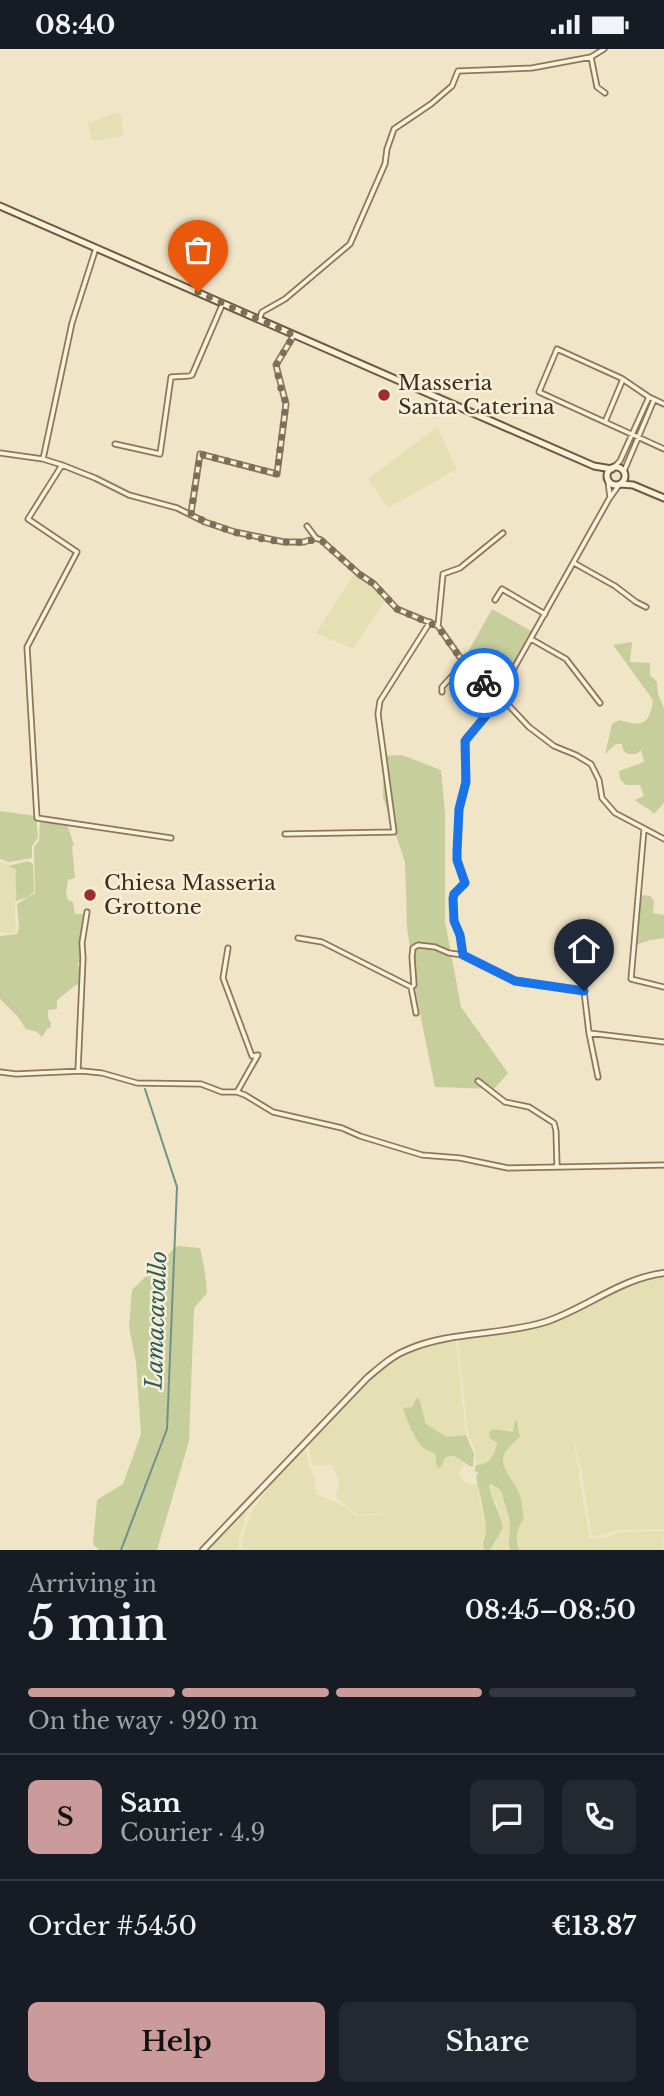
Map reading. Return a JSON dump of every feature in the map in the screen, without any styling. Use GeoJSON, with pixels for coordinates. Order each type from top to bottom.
{"type":"FeatureCollection","features":[{"type":"Feature","properties":{"kind":"main road"},"geometry":{"type":"LineString","coordinates":[[0,206],[594,467],[613,485],[633,485],[664,498]]}},
{"type":"Feature","properties":{"kind":"main road"},"geometry":{"type":"LineString","coordinates":[[594,467],[619,468],[643,489]]}},
{"type":"Feature","properties":{"kind":"main road"},"geometry":{"type":"LineString","coordinates":[[608,480],[608,473],[612,468]]}},
{"type":"Feature","properties":{"kind":"main road"},"geometry":{"type":"LineString","coordinates":[[620,485],[625,478],[624,472]]}},
{"type":"Feature","properties":{"kind":"street"},"geometry":{"type":"LineString","coordinates":[[259,320],[262,312],[285,299],[350,244],[385,164],[394,129],[453,86],[458,71],[532,68],[591,57],[604,49]]}},
{"type":"Feature","properties":{"kind":"street"},"geometry":{"type":"LineString","coordinates":[[591,57],[597,87],[605,93]]}},
{"type":"Feature","properties":{"kind":"street"},"geometry":{"type":"LineString","coordinates":[[43,459],[72,323],[96,248]]}},
{"type":"Feature","properties":{"kind":"street"},"geometry":{"type":"LineString","coordinates":[[115,444],[160,454],[171,377],[192,375],[223,303]]}},
{"type":"Feature","properties":{"kind":"street"},"geometry":{"type":"LineString","coordinates":[[191,514],[200,454],[277,474],[286,403],[276,365],[294,335]]}},
{"type":"Feature","properties":{"kind":"street"},"geometry":{"type":"LineString","coordinates":[[664,404],[623,379],[557,349],[539,392],[664,449]]}},
{"type":"Feature","properties":{"kind":"street"},"geometry":{"type":"LineString","coordinates":[[605,422],[623,379]]}},
{"type":"Feature","properties":{"kind":"street"},"geometry":{"type":"LineString","coordinates":[[612,468],[620,461],[649,397]]}},
{"type":"Feature","properties":{"kind":"street"},"geometry":{"type":"LineString","coordinates":[[624,472],[654,400]]}},
{"type":"Feature","properties":{"kind":"street"},"geometry":{"type":"LineString","coordinates":[[0,453],[43,459],[62,465],[129,495],[191,514],[205,522],[235,532],[284,542],[304,543],[316,538]]}},
{"type":"Feature","properties":{"kind":"street"},"geometry":{"type":"LineString","coordinates":[[62,465],[28,519],[77,552],[27,647],[37,818],[171,838]]}},
{"type":"Feature","properties":{"kind":"street"},"geometry":{"type":"LineString","coordinates":[[608,480],[611,492],[609,499]]}},
{"type":"Feature","properties":{"kind":"street"},"geometry":{"type":"LineString","coordinates":[[460,955],[460,935],[454,921],[453,899],[454,894],[465,883],[457,852],[459,809],[466,782],[465,741],[494,706],[609,499],[620,485]]}},
{"type":"Feature","properties":{"kind":"street"},"geometry":{"type":"LineString","coordinates":[[307,526],[316,538],[374,584],[397,609],[438,627],[464,663],[529,727],[546,740],[591,764],[599,781],[602,798],[615,813],[664,839]]}},
{"type":"Feature","properties":{"kind":"street"},"geometry":{"type":"LineString","coordinates":[[438,627],[443,574],[460,568],[503,533]]}},
{"type":"Feature","properties":{"kind":"street"},"geometry":{"type":"LineString","coordinates":[[574,563],[646,607]]}},
{"type":"Feature","properties":{"kind":"street"},"geometry":{"type":"LineString","coordinates":[[495,600],[502,589],[545,614]]}},
{"type":"Feature","properties":{"kind":"street"},"geometry":{"type":"LineString","coordinates":[[285,834],[394,832],[378,714],[380,701],[430,622]]}},
{"type":"Feature","properties":{"kind":"street"},"geometry":{"type":"LineString","coordinates":[[531,639],[566,659],[600,703]]}},
{"type":"Feature","properties":{"kind":"street"},"geometry":{"type":"LineString","coordinates":[[442,692],[442,687],[464,663]]}},
{"type":"Feature","properties":{"kind":"street"},"geometry":{"type":"LineString","coordinates":[[644,829],[631,979],[664,987]]}},
{"type":"Feature","properties":{"kind":"street"},"geometry":{"type":"LineString","coordinates":[[78,1071],[82,943],[87,912]]}},
{"type":"Feature","properties":{"kind":"street"},"geometry":{"type":"LineString","coordinates":[[298,937],[322,941],[411,987]]}},
{"type":"Feature","properties":{"kind":"street"},"geometry":{"type":"LineString","coordinates":[[416,1013],[411,987],[414,985],[412,957],[415,946],[435,947],[460,955],[515,981],[584,991],[598,1077]]}},
{"type":"Feature","properties":{"kind":"street"},"geometry":{"type":"LineString","coordinates":[[228,948],[223,978],[253,1056],[258,1055],[237,1092]]}},
{"type":"Feature","properties":{"kind":"street"},"geometry":{"type":"LineString","coordinates":[[589,1034],[664,1042]]}},
{"type":"Feature","properties":{"kind":"street"},"geometry":{"type":"LineString","coordinates":[[0,1072],[16,1074],[78,1071],[102,1073],[137,1083],[201,1084],[222,1091],[237,1092],[273,1112],[342,1128],[422,1155],[460,1158],[508,1168],[664,1165]]}},
{"type":"Feature","properties":{"kind":"street"},"geometry":{"type":"LineString","coordinates":[[478,1081],[505,1102],[529,1107],[554,1123],[557,1166]]}},
{"type":"Feature","properties":{"kind":"street"},"geometry":{"type":"LineString","coordinates":[[203,1550],[367,1378],[389,1360],[433,1341],[543,1322],[577,1310],[621,1285],[644,1276],[664,1273]]}},
{"type":"Feature","properties":{"kind":"shaded area"},"geometry":{"type":"Polygon","coordinates":[[[121,113],[123,136],[92,141],[88,123],[121,113]]]}},
{"type":"Feature","properties":{"kind":"shaded area"},"geometry":{"type":"Polygon","coordinates":[[[437,427],[457,469],[388,508],[368,479],[437,427]]]}},
{"type":"Feature","properties":{"kind":"shaded area"},"geometry":{"type":"Polygon","coordinates":[[[356,571],[387,598],[353,649],[316,633],[356,571]]]}},
{"type":"Feature","properties":{"kind":"shaded area"},"geometry":{"type":"Polygon","coordinates":[[[0,862],[18,870],[15,933],[0,933],[0,862]]]}},
{"type":"Feature","properties":{"kind":"shaded area"},"geometry":{"type":"Polygon","coordinates":[[[664,1275],[664,1529],[619,1530],[592,1537],[583,1471],[573,1438],[590,1539],[605,1538],[620,1532],[664,1531],[663,1550],[519,1550],[515,1540],[519,1525],[524,1519],[519,1492],[503,1467],[503,1455],[520,1434],[519,1427],[515,1420],[513,1432],[494,1429],[497,1443],[493,1456],[483,1465],[476,1465],[475,1450],[468,1434],[458,1341],[540,1326],[580,1312],[632,1282],[664,1275]]]}},
{"type":"Feature","properties":{"kind":"shaded area"},"geometry":{"type":"Polygon","coordinates":[[[456,1341],[466,1435],[447,1437],[426,1424],[419,1398],[406,1415],[412,1433],[425,1449],[435,1454],[437,1468],[441,1467],[447,1456],[459,1457],[464,1463],[459,1476],[468,1484],[479,1484],[486,1528],[482,1543],[484,1550],[242,1550],[241,1544],[251,1513],[272,1482],[305,1448],[309,1467],[315,1478],[316,1494],[338,1503],[358,1516],[386,1514],[396,1518],[386,1513],[358,1515],[336,1498],[339,1481],[332,1465],[312,1465],[309,1444],[368,1381],[392,1361],[429,1346],[456,1341]]]}},
{"type":"Feature","properties":{"kind":"shaded area"},"geometry":{"type":"Polygon","coordinates":[[[491,1484],[502,1493],[510,1524],[510,1550],[490,1550],[503,1528],[490,1492],[491,1484]]]}},
{"type":"Feature","properties":{"kind":"shaded area"},"geometry":{"type":"Polygon","coordinates":[[[244,1511],[247,1512],[239,1538],[239,1550],[206,1550],[244,1511]]]}},
{"type":"Feature","properties":{"kind":"green space"},"geometry":{"type":"Polygon","coordinates":[[[492,609],[533,632],[499,695],[463,661],[492,609]]]}},
{"type":"Feature","properties":{"kind":"green space"},"geometry":{"type":"Polygon","coordinates":[[[632,642],[630,662],[650,663],[650,675],[657,682],[658,694],[664,708],[664,803],[654,814],[635,800],[644,796],[640,785],[626,785],[620,779],[619,771],[644,762],[641,750],[636,754],[628,754],[623,750],[622,744],[616,744],[605,754],[612,724],[619,720],[643,722],[651,709],[653,700],[613,645],[632,642]]]}},
{"type":"Feature","properties":{"kind":"green space"},"geometry":{"type":"Polygon","coordinates":[[[402,755],[441,770],[445,813],[445,921],[461,1007],[508,1073],[494,1089],[435,1087],[416,994],[407,927],[405,862],[383,797],[384,756],[402,755]]]}},
{"type":"Feature","properties":{"kind":"green space"},"geometry":{"type":"Polygon","coordinates":[[[0,811],[36,816],[38,838],[32,846],[32,858],[9,862],[0,859],[0,811]]]}},
{"type":"Feature","properties":{"kind":"green space"},"geometry":{"type":"Polygon","coordinates":[[[40,820],[67,825],[74,845],[75,878],[68,880],[66,894],[68,900],[73,902],[75,914],[84,914],[78,962],[81,971],[80,986],[77,984],[57,1000],[57,1009],[48,1010],[50,1028],[42,1037],[37,1032],[26,1029],[0,999],[0,936],[17,934],[17,904],[35,893],[34,847],[39,841],[40,820]]]}},
{"type":"Feature","properties":{"kind":"green space"},"geometry":{"type":"Polygon","coordinates":[[[28,861],[33,864],[34,892],[16,901],[17,870],[8,866],[28,861]]]}},
{"type":"Feature","properties":{"kind":"green space"},"geometry":{"type":"Polygon","coordinates":[[[639,895],[650,896],[654,901],[653,913],[664,915],[664,938],[636,945],[636,921],[639,895]]]}},
{"type":"Feature","properties":{"kind":"green space"},"geometry":{"type":"Polygon","coordinates":[[[177,1246],[200,1248],[207,1293],[194,1308],[189,1441],[157,1550],[99,1550],[93,1544],[97,1500],[123,1484],[141,1434],[136,1362],[129,1327],[132,1290],[177,1246]]]}},
{"type":"Feature","properties":{"kind":"green space"},"geometry":{"type":"Polygon","coordinates":[[[419,1398],[426,1424],[447,1437],[466,1435],[474,1454],[473,1467],[449,1456],[441,1467],[437,1468],[435,1454],[425,1449],[418,1441],[403,1408],[412,1407],[419,1398]]]}},
{"type":"Feature","properties":{"kind":"green space"},"geometry":{"type":"Polygon","coordinates":[[[515,1420],[520,1437],[506,1451],[503,1463],[521,1501],[524,1519],[517,1534],[519,1550],[510,1550],[510,1523],[502,1493],[491,1484],[490,1491],[503,1528],[490,1550],[484,1550],[486,1525],[476,1478],[478,1472],[474,1471],[476,1465],[491,1459],[494,1452],[497,1443],[490,1438],[489,1432],[494,1429],[513,1432],[515,1420]]]}},
{"type":"Feature","properties":{"kind":"waterway","name":"Lamacavallo"},"geometry":{"type":"LineString","coordinates":[[121,1550],[167,1429],[177,1187],[145,1089]]}},
{"type":"Feature","properties":{"kind":"way so far"},"geometry":{"type":"LineString","coordinates":[[198,292],[294,335],[276,365],[286,403],[277,474],[200,454],[191,514],[205,522],[235,532],[284,542],[304,543],[316,538],[321,540],[374,584],[397,609],[438,627],[454,651],[484,683]]}},
{"type":"Feature","properties":{"kind":"place","name":"Masseria Santa Caterina"},"geometry":{"type":"Point","coordinates":[384,395]}},
{"type":"Feature","properties":{"kind":"place","name":"Chiesa Masseria Grottone"},"geometry":{"type":"Point","coordinates":[90,895]}},
{"type":"Feature","properties":{"kind":"route"},"geometry":{"type":"LineString","coordinates":[[484,683],[499,695],[498,701],[465,741],[466,782],[457,819],[457,860],[465,883],[454,894],[453,899],[454,921],[458,926],[461,950],[463,955],[515,981],[584,991]]}}]}
